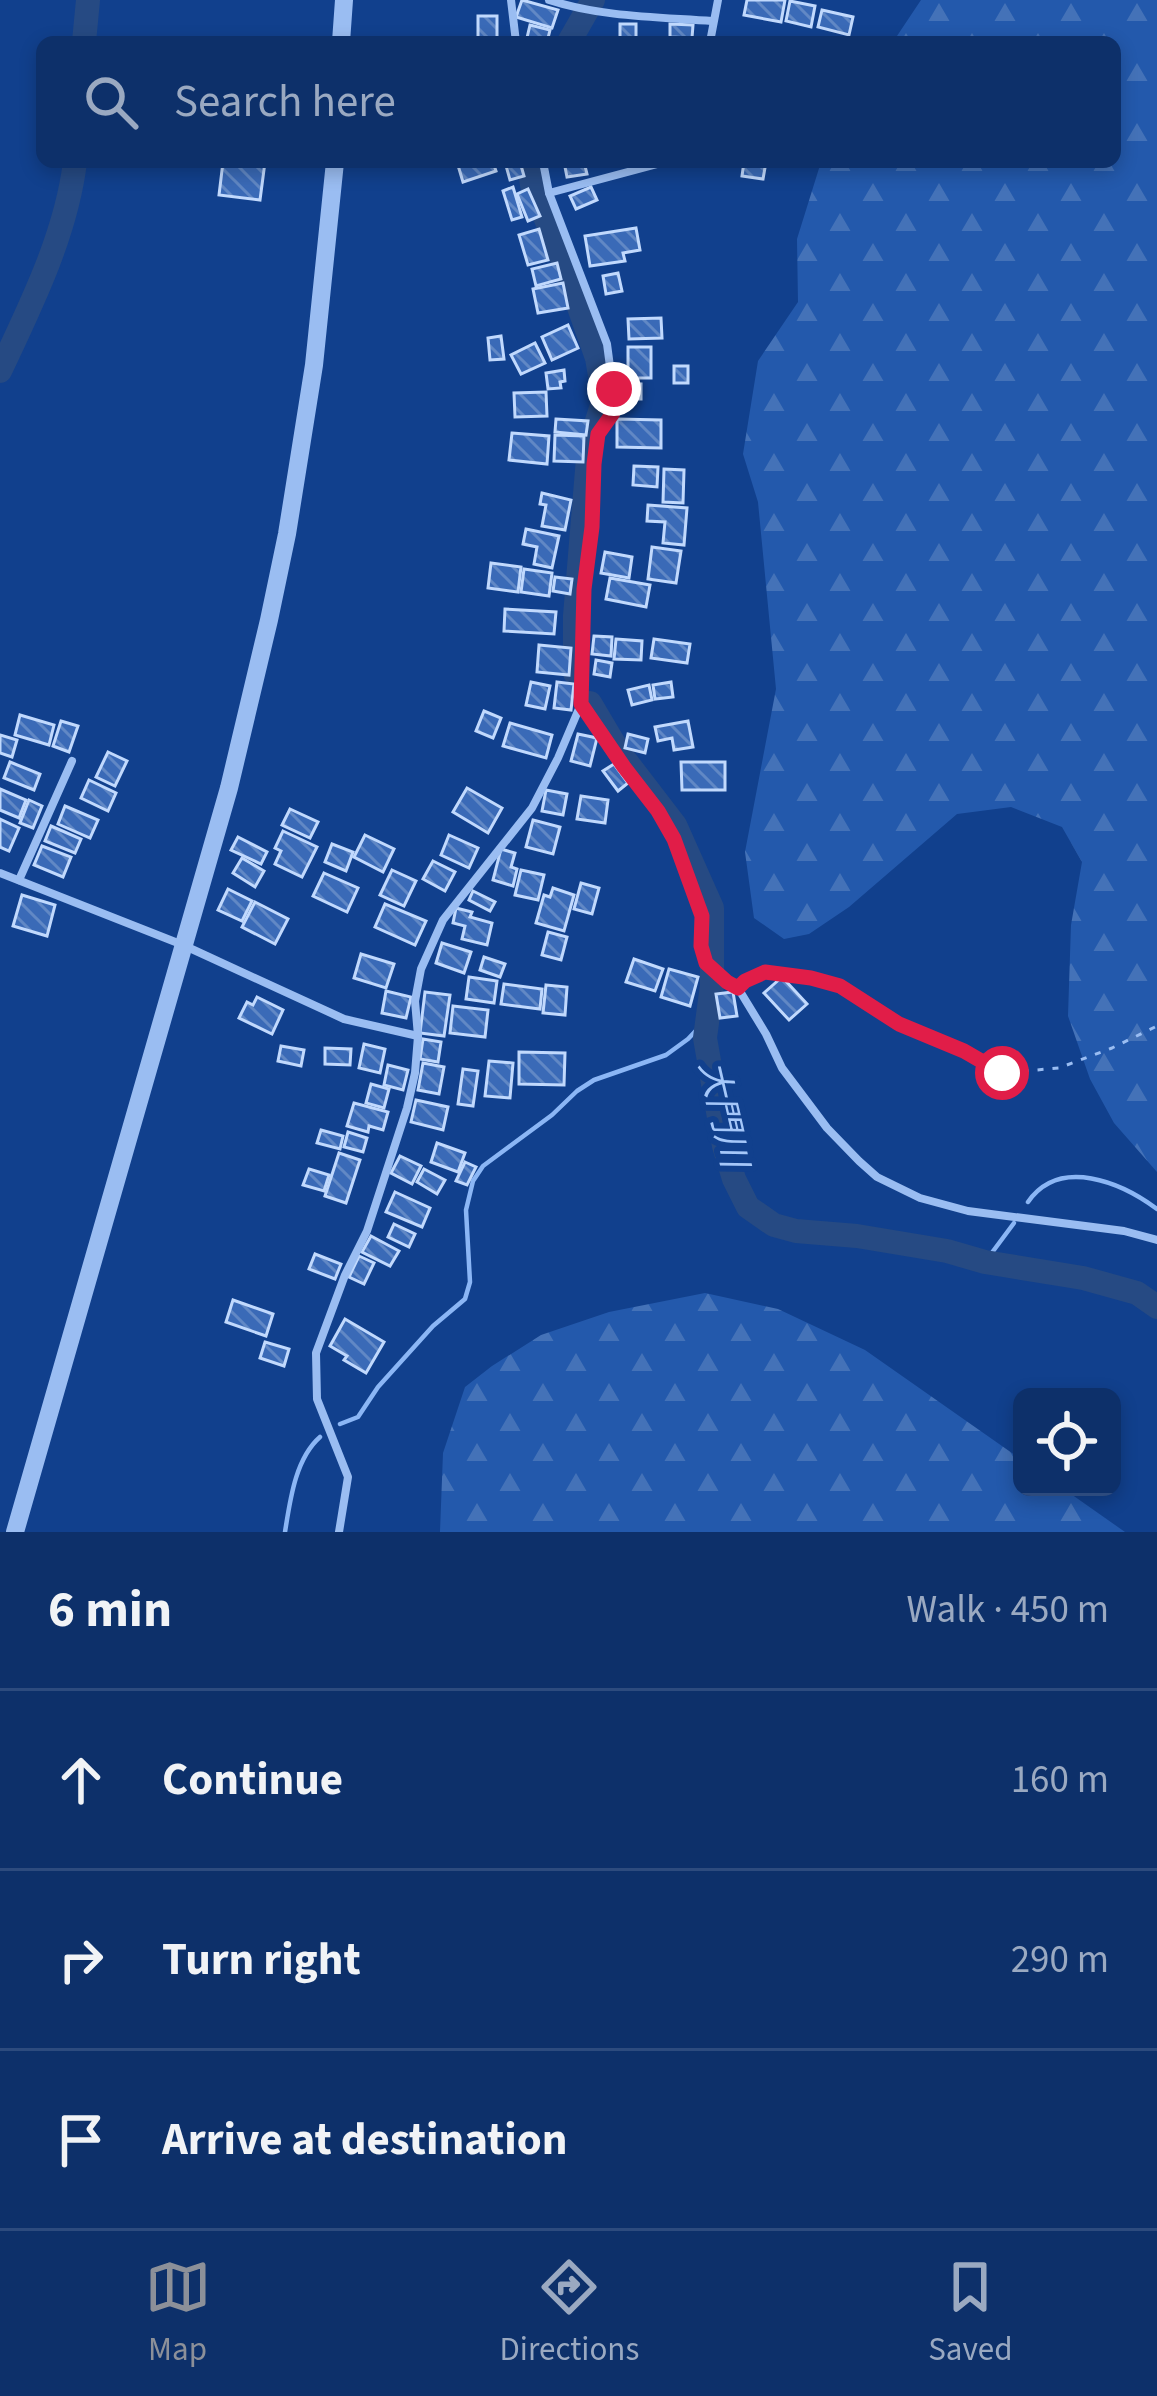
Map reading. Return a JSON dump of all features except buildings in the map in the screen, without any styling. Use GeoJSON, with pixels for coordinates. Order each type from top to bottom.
{"type":"FeatureCollection","features":[{"type":"Feature","properties":{"kind":"street"},"geometry":{"type":"LineString","coordinates":[[341,36],[344,0]]}},
{"type":"Feature","properties":{"kind":"street"},"geometry":{"type":"LineString","coordinates":[[16,1532],[229,788],[286,534],[316,344],[333,168]]}},
{"type":"Feature","properties":{"kind":"lane"},"geometry":{"type":"LineString","coordinates":[[512,0],[516,36]]}},
{"type":"Feature","properties":{"kind":"lane"},"geometry":{"type":"LineString","coordinates":[[549,0],[573,8],[712,21]]}},
{"type":"Feature","properties":{"kind":"lane"},"geometry":{"type":"LineString","coordinates":[[711,36],[718,0]]}},
{"type":"Feature","properties":{"kind":"lane"},"geometry":{"type":"LineString","coordinates":[[339,1532],[348,1477],[317,1399],[316,1353],[388,1172],[415,1072],[421,969],[443,920],[532,808],[581,704],[594,464],[598,434],[613,413],[614,389],[607,344],[549,193],[544,168]]}},
{"type":"Feature","properties":{"kind":"lane"},"geometry":{"type":"LineString","coordinates":[[549,193],[643,168]]}},
{"type":"Feature","properties":{"kind":"lane"},"geometry":{"type":"LineString","coordinates":[[581,704],[674,839],[702,916],[706,963],[738,988],[782,1068],[827,1128],[877,1177],[920,1198],[968,1210],[1124,1231],[1157,1240]]}},
{"type":"Feature","properties":{"kind":"lane"},"geometry":{"type":"LineString","coordinates":[[20,880],[72,760]]}},
{"type":"Feature","properties":{"kind":"lane"},"geometry":{"type":"LineString","coordinates":[[0,872],[184,945],[344,1019],[418,1036]]}},
{"type":"Feature","properties":{"kind":"path"},"geometry":{"type":"LineString","coordinates":[[738,988],[765,972],[840,986],[899,1024],[1002,1073],[1059,1068],[1157,1026]]}},
{"type":"Feature","properties":{"kind":"green space"},"geometry":{"type":"Polygon","coordinates":[[[921,0],[1157,0],[1157,1172],[1114,1123],[1090,1079],[1068,1016],[1071,925],[1082,862],[1062,827],[1011,807],[957,814],[849,907],[809,934],[784,939],[754,918],[745,852],[776,689],[758,502],[743,454],[758,361],[798,302],[797,239],[819,168],[1121,168],[1121,36],[897,36],[921,0]]]}},
{"type":"Feature","properties":{"kind":"green space"},"geometry":{"type":"Polygon","coordinates":[[[705,1293],[778,1309],[865,1350],[1013,1454],[1013,1496],[1074,1496],[1125,1532],[440,1532],[443,1453],[465,1387],[541,1335],[609,1312],[705,1293]]]}},
{"type":"Feature","properties":{"kind":"waterway"},"geometry":{"type":"LineString","coordinates":[[85,36],[88,0]]}},
{"type":"Feature","properties":{"kind":"waterway","name":"大門川"},"geometry":{"type":"LineString","coordinates":[[572,36],[593,0]]}},
{"type":"Feature","properties":{"kind":"waterway"},"geometry":{"type":"LineString","coordinates":[[0,371],[55,243],[74,168]]}},
{"type":"Feature","properties":{"kind":"waterway","name":"大門川"},"geometry":{"type":"LineString","coordinates":[[530,168],[597,358],[604,399],[589,446],[575,673]]}},
{"type":"Feature","properties":{"kind":"waterway","name":"大門川"},"geometry":{"type":"LineString","coordinates":[[590,703],[619,752],[675,825],[712,908],[712,985],[705,1038],[724,1146],[748,1207],[774,1225],[796,1231],[857,1236],[1083,1278],[1137,1293],[1157,1307]]}},
{"type":"Feature","properties":{"kind":"waterway"},"geometry":{"type":"LineString","coordinates":[[340,1424],[358,1417],[378,1387],[433,1326],[465,1299],[470,1282],[466,1210],[473,1181],[483,1166],[577,1091],[594,1080],[666,1055],[706,1020]]}},
{"type":"Feature","properties":{"kind":"waterway"},"geometry":{"type":"LineString","coordinates":[[1028,1202],[1041,1188],[1074,1177],[1109,1183],[1157,1209]]}},
{"type":"Feature","properties":{"kind":"waterway"},"geometry":{"type":"LineString","coordinates":[[985,1262],[1014,1223]]}},
{"type":"Feature","properties":{"kind":"waterway"},"geometry":{"type":"LineString","coordinates":[[285,1532],[299,1469],[320,1437]]}},
{"type":"Feature","properties":{"kind":"route"},"geometry":{"type":"LineString","coordinates":[[614,389],[613,413],[598,434],[594,464],[581,704],[674,839],[702,916],[706,963],[738,988],[765,972],[840,986],[899,1024],[1002,1073]]}}]}
